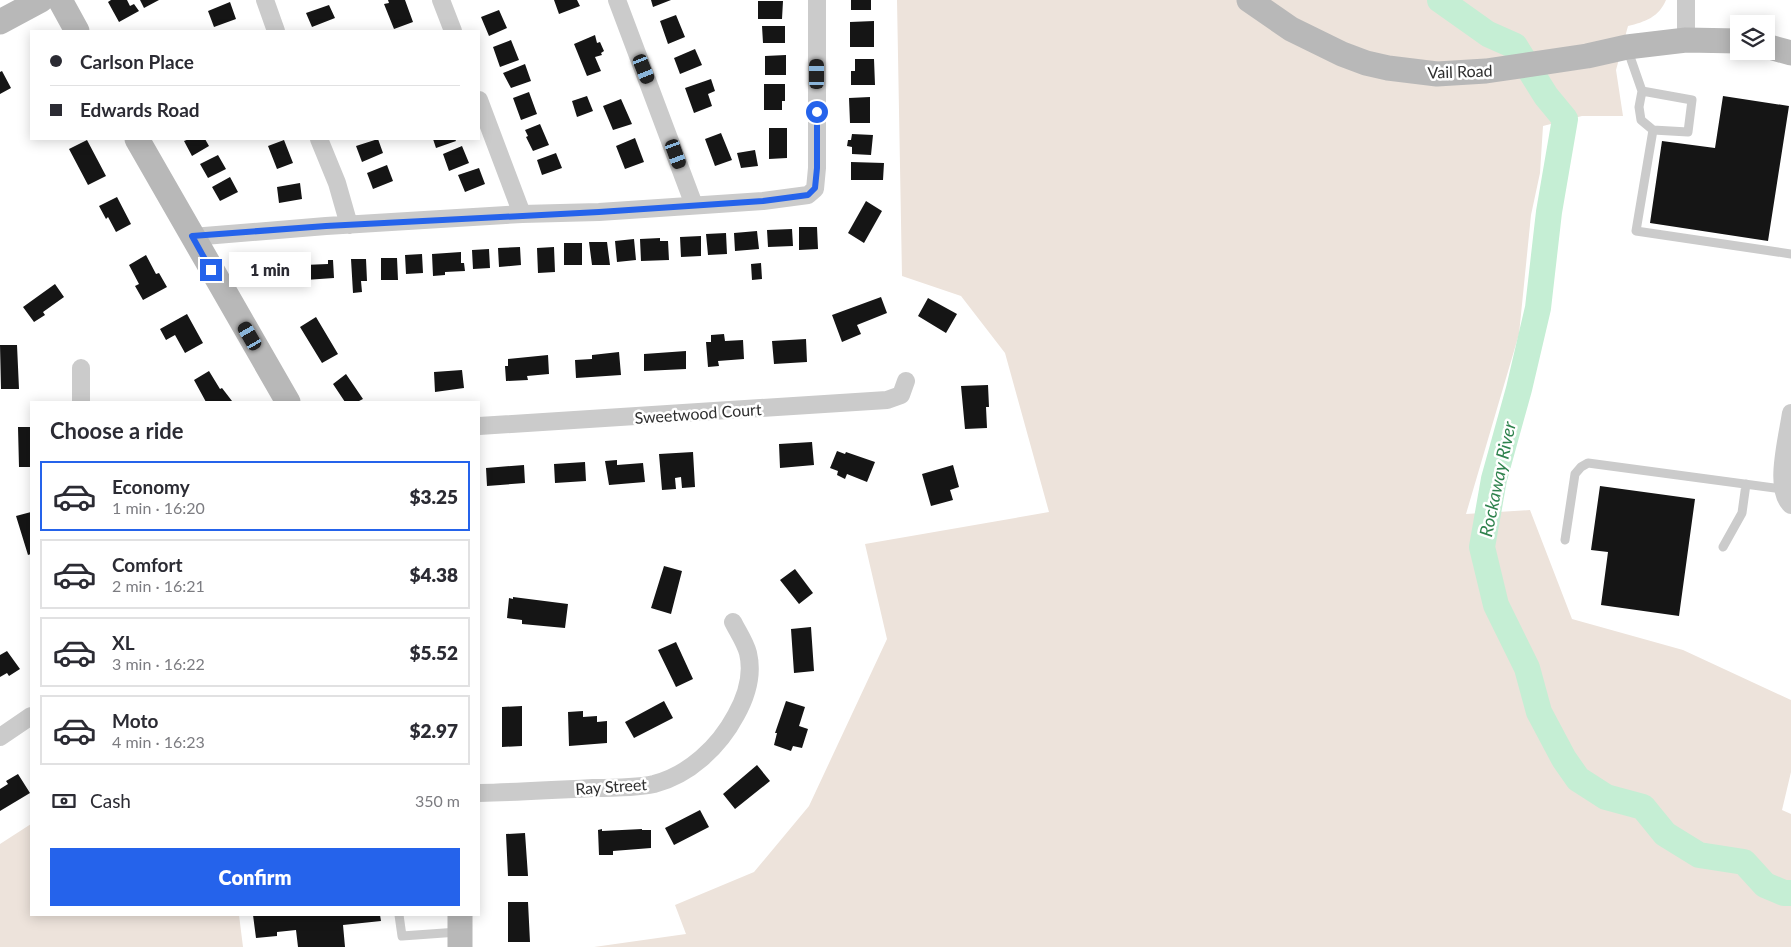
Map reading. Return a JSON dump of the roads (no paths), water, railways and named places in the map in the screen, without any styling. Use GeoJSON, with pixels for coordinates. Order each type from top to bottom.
{"type":"FeatureCollection","features":[{"type":"Feature","properties":{"kind":"street"},"geometry":{"type":"LineString","coordinates":[[0,22],[41,0]]}},
{"type":"Feature","properties":{"kind":"street"},"geometry":{"type":"LineString","coordinates":[[60,0],[76,30]]}},
{"type":"Feature","properties":{"kind":"street"},"geometry":{"type":"LineString","coordinates":[[265,0],[276,30]]}},
{"type":"Feature","properties":{"kind":"street"},"geometry":{"type":"LineString","coordinates":[[441,0],[453,30]]}},
{"type":"Feature","properties":{"kind":"street"},"geometry":{"type":"LineString","coordinates":[[617,0],[651,86],[694,205]]}},
{"type":"Feature","properties":{"kind":"street"},"geometry":{"type":"LineString","coordinates":[[192,236],[522,214],[599,212],[763,201],[808,195],[815,188],[817,168],[817,0]]}},
{"type":"Feature","properties":{"kind":"street","name":"Vail Road"},"geometry":{"type":"LineString","coordinates":[[1249,0],[1291,29],[1314,42],[1366,63],[1388,68],[1437,74],[1486,71],[1587,56],[1626,47],[1686,40],[1730,41]]}},
{"type":"Feature","properties":{"kind":"street"},"geometry":{"type":"LineString","coordinates":[[1686,0],[1686,40]]}},
{"type":"Feature","properties":{"kind":"street"},"geometry":{"type":"LineString","coordinates":[[1775,48],[1791,52]]}},
{"type":"Feature","properties":{"kind":"street"},"geometry":{"type":"LineString","coordinates":[[480,103],[522,214]]}},
{"type":"Feature","properties":{"kind":"street"},"geometry":{"type":"LineString","coordinates":[[138,140],[287,401]]}},
{"type":"Feature","properties":{"kind":"street"},"geometry":{"type":"LineString","coordinates":[[319,140],[336,183],[349,225]]}},
{"type":"Feature","properties":{"kind":"street"},"geometry":{"type":"LineString","coordinates":[[81,368],[81,401]]}},
{"type":"Feature","properties":{"kind":"street","name":"Sweetwood Court"},"geometry":{"type":"LineString","coordinates":[[480,426],[887,400],[901,395],[906,381]]}},
{"type":"Feature","properties":{"kind":"street"},"geometry":{"type":"LineString","coordinates":[[1791,413],[1781,484],[1786,501],[1791,505]]}},
{"type":"Feature","properties":{"kind":"street","name":"Ray Street"},"geometry":{"type":"LineString","coordinates":[[480,793],[612,788],[653,784],[689,768],[704,756],[724,735],[740,710],[747,691],[749,677],[748,652],[733,622]]}},
{"type":"Feature","properties":{"kind":"street"},"geometry":{"type":"LineString","coordinates":[[0,737],[30,717]]}},
{"type":"Feature","properties":{"kind":"lane"},"geometry":{"type":"LineString","coordinates":[[1626,47],[1642,91],[1639,107],[1641,120],[1653,130],[1688,132],[1692,100],[1642,91]]}},
{"type":"Feature","properties":{"kind":"lane"},"geometry":{"type":"LineString","coordinates":[[1653,130],[1636,231],[1791,254]]}},
{"type":"Feature","properties":{"kind":"lane"},"geometry":{"type":"LineString","coordinates":[[1565,540],[1575,474],[1581,467],[1588,464],[1782,489]]}},
{"type":"Feature","properties":{"kind":"lane"},"geometry":{"type":"LineString","coordinates":[[1723,547],[1742,513],[1746,484]]}},
{"type":"Feature","properties":{"kind":"lane"},"geometry":{"type":"LineString","coordinates":[[399,916],[402,936],[460,931]]}},
{"type":"Feature","properties":{"kind":"waterway","name":"Rockaway River"},"geometry":{"type":"LineString","coordinates":[[1440,0],[1488,34],[1515,46],[1546,96],[1565,119],[1549,212],[1538,308],[1519,389],[1494,479],[1482,547],[1496,605],[1527,668],[1539,712],[1564,759],[1578,779],[1606,797],[1643,807],[1665,834],[1699,855],[1744,862],[1765,885],[1784,893],[1791,893]]}}]}
